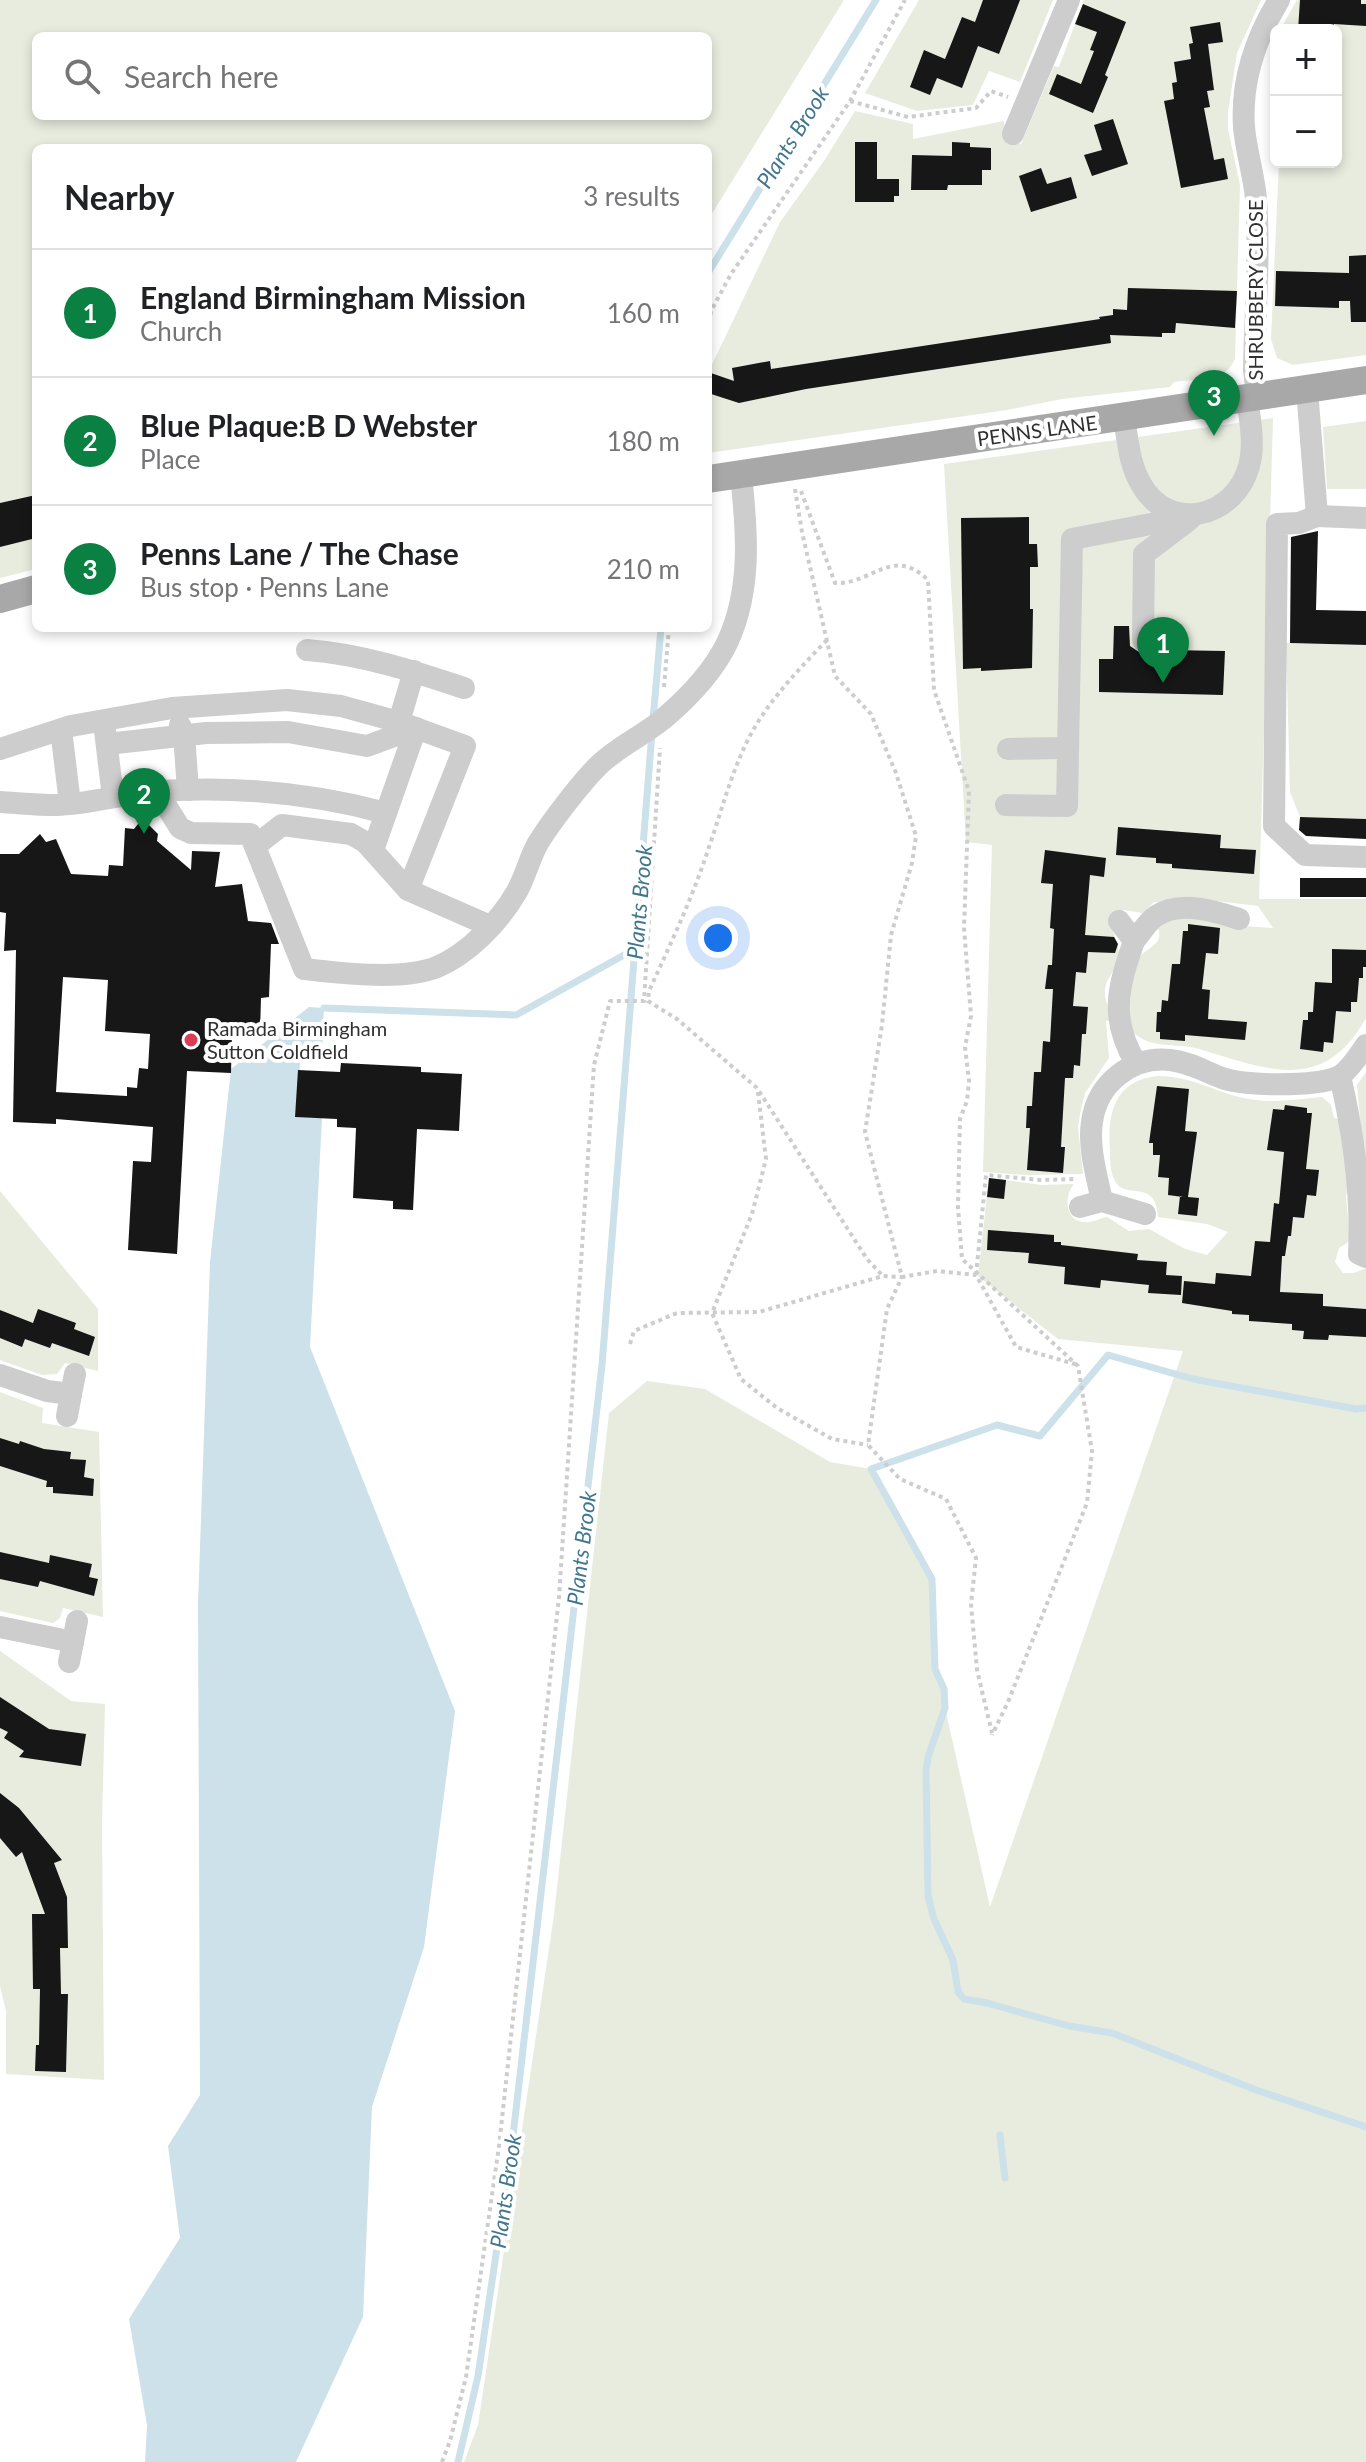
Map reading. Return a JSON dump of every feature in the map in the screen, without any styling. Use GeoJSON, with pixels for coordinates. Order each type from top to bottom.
{"type":"FeatureCollection","features":[{"type":"Feature","properties":{"kind":"main road","name":"PENNS LANE"},"geometry":{"type":"LineString","coordinates":[[712,478],[1366,380]]}},
{"type":"Feature","properties":{"kind":"main road"},"geometry":{"type":"LineString","coordinates":[[0,599],[32,590]]}},
{"type":"Feature","properties":{"kind":"street"},"geometry":{"type":"LineString","coordinates":[[1013,134],[1069,0]]}},
{"type":"Feature","properties":{"kind":"street","name":"SHRUBBERY CLOSE"},"geometry":{"type":"LineString","coordinates":[[1193,516],[1217,508],[1239,491],[1250,466],[1256,197],[1244,128],[1244,90],[1254,52],[1267,19],[1279,0]]}},
{"type":"Feature","properties":{"kind":"street"},"geometry":{"type":"LineString","coordinates":[[1307,389],[1317,516]]}},
{"type":"Feature","properties":{"kind":"street"},"geometry":{"type":"LineString","coordinates":[[1124,418],[1132,464],[1141,486],[1153,500],[1173,513],[1193,516]]}},
{"type":"Feature","properties":{"kind":"street"},"geometry":{"type":"LineString","coordinates":[[157,791],[180,828],[191,833],[250,834],[304,969],[390,975],[435,968],[464,951],[490,926],[516,893],[538,843],[598,766],[661,720],[699,684],[726,644],[741,608],[746,570],[746,521],[741,474]]}},
{"type":"Feature","properties":{"kind":"street"},"geometry":{"type":"LineString","coordinates":[[1143,640],[1144,554],[1193,516]]}},
{"type":"Feature","properties":{"kind":"street"},"geometry":{"type":"LineString","coordinates":[[1006,805],[1067,806],[1072,539],[1193,516]]}},
{"type":"Feature","properties":{"kind":"street"},"geometry":{"type":"LineString","coordinates":[[1366,518],[1317,516],[1299,523],[1277,524],[1274,826],[1305,855],[1366,857]]}},
{"type":"Feature","properties":{"kind":"street"},"geometry":{"type":"LineString","coordinates":[[307,650],[339,652],[414,671],[464,688]]}},
{"type":"Feature","properties":{"kind":"street"},"geometry":{"type":"LineString","coordinates":[[373,850],[386,813],[408,725],[414,671]]}},
{"type":"Feature","properties":{"kind":"street"},"geometry":{"type":"LineString","coordinates":[[105,733],[172,708],[287,700],[341,706],[408,725],[465,746],[408,890]]}},
{"type":"Feature","properties":{"kind":"street"},"geometry":{"type":"LineString","coordinates":[[172,708],[184,735],[188,790]]}},
{"type":"Feature","properties":{"kind":"street"},"geometry":{"type":"LineString","coordinates":[[0,749],[61,730],[184,735],[288,732],[367,746],[408,725]]}},
{"type":"Feature","properties":{"kind":"street"},"geometry":{"type":"LineString","coordinates":[[61,730],[70,803]]}},
{"type":"Feature","properties":{"kind":"street"},"geometry":{"type":"LineString","coordinates":[[105,733],[113,797]]}},
{"type":"Feature","properties":{"kind":"street"},"geometry":{"type":"LineString","coordinates":[[1008,749],[1068,748]]}},
{"type":"Feature","properties":{"kind":"street"},"geometry":{"type":"LineString","coordinates":[[0,802],[70,803],[157,791],[229,789],[298,794],[386,813]]}},
{"type":"Feature","properties":{"kind":"street"},"geometry":{"type":"LineString","coordinates":[[255,846],[282,825],[351,834],[365,842],[408,890],[490,926]]}},
{"type":"Feature","properties":{"kind":"street"},"geometry":{"type":"LineString","coordinates":[[1136,1063],[1123,1042],[1118,1018],[1119,994],[1155,916],[1171,910],[1192,908],[1216,911],[1239,919]]}},
{"type":"Feature","properties":{"kind":"street"},"geometry":{"type":"LineString","coordinates":[[1119,921],[1144,940]]}},
{"type":"Feature","properties":{"kind":"street"},"geometry":{"type":"LineString","coordinates":[[1145,1214],[1091,1204],[1097,1179],[1091,1122],[1111,1081],[1136,1063],[1151,1059],[1195,1066],[1225,1079],[1269,1084],[1304,1083],[1340,1076],[1366,1045]]}},
{"type":"Feature","properties":{"kind":"street"},"geometry":{"type":"LineString","coordinates":[[1340,1076],[1357,1163],[1359,1254],[1366,1257]]}},
{"type":"Feature","properties":{"kind":"street"},"geometry":{"type":"LineString","coordinates":[[0,1375],[47,1391],[71,1395]]}},
{"type":"Feature","properties":{"kind":"street"},"geometry":{"type":"LineString","coordinates":[[0,1627],[73,1642]]}},
{"type":"Feature","properties":{"kind":"path"},"geometry":{"type":"LineString","coordinates":[[712,309],[731,274],[850,101],[905,0]]}},
{"type":"Feature","properties":{"kind":"path"},"geometry":{"type":"LineString","coordinates":[[850,101],[908,117],[976,108],[991,91],[1025,103]]}},
{"type":"Feature","properties":{"kind":"path"},"geometry":{"type":"LineString","coordinates":[[791,466],[802,532],[835,676],[871,714],[896,773],[916,836],[912,863],[891,935],[882,1025],[865,1132],[902,1277],[887,1309],[868,1445]]}},
{"type":"Feature","properties":{"kind":"path"},"geometry":{"type":"LineString","coordinates":[[757,1088],[766,1159],[752,1214],[712,1313],[741,1379],[777,1408],[832,1439],[868,1445],[900,1479],[946,1499],[976,1558],[971,1604],[977,1670],[992,1735],[1087,1503],[1092,1451],[1078,1366],[962,1259],[958,1207],[960,1119],[967,1101],[969,1081],[965,1047],[971,1016],[964,928],[969,791],[934,690],[928,580],[919,570],[900,564],[884,566],[849,583],[835,583],[791,466]]}},
{"type":"Feature","properties":{"kind":"path"},"geometry":{"type":"LineString","coordinates":[[442,2462],[466,2377],[499,2146],[559,1597],[594,1065],[610,1001],[644,1001],[669,632]]}},
{"type":"Feature","properties":{"kind":"path"},"geometry":{"type":"LineString","coordinates":[[827,640],[785,684],[756,725],[735,766],[697,879],[649,991],[648,1001],[677,1019],[757,1088],[867,1259],[883,1276]]}},
{"type":"Feature","properties":{"kind":"path"},"geometry":{"type":"LineString","coordinates":[[1078,1366],[1016,1347],[976,1275],[986,1175],[1041,1180],[1097,1179]]}},
{"type":"Feature","properties":{"kind":"path"},"geometry":{"type":"LineString","coordinates":[[630,1344],[634,1331],[677,1313],[759,1312],[883,1276],[902,1277],[937,1271],[976,1275]]}},
{"type":"Feature","properties":{"kind":"shaded area"},"geometry":{"type":"Polygon","coordinates":[[[0,0],[844,0],[712,214],[712,144],[32,144],[32,570],[0,578],[0,0]]]}},
{"type":"Feature","properties":{"kind":"shaded area"},"geometry":{"type":"Polygon","coordinates":[[[919,0],[1053,0],[1020,82],[989,71],[973,105],[917,111],[865,93],[919,0]]]}},
{"type":"Feature","properties":{"kind":"shaded area"},"geometry":{"type":"Polygon","coordinates":[[[1084,0],[1261,0],[1237,53],[1228,112],[1228,129],[1240,185],[1235,358],[1231,366],[1218,375],[1174,382],[1170,387],[1062,399],[1007,410],[712,452],[712,365],[780,222],[855,111],[913,124],[913,139],[1004,121],[1006,138],[1021,144],[1054,66],[1059,67],[1084,0]]]}},
{"type":"Feature","properties":{"kind":"shaded area"},"geometry":{"type":"Polygon","coordinates":[[[1297,0],[1366,0],[1366,355],[1293,365],[1277,358],[1271,339],[1279,168],[1342,168],[1342,24],[1283,24],[1297,0]]]}},
{"type":"Feature","properties":{"kind":"shaded area"},"geometry":{"type":"Polygon","coordinates":[[[1273,418],[1259,899],[1366,899],[1366,1018],[1349,1042],[1331,1058],[1312,1067],[1292,1070],[1248,1063],[1193,1047],[1147,1041],[1129,1031],[1128,996],[1140,956],[1159,939],[1155,923],[1180,915],[1230,925],[1273,928],[1258,906],[1217,901],[1154,902],[1143,913],[1117,912],[1111,925],[1119,957],[1105,990],[1111,1021],[1106,1021],[1109,1058],[1085,1093],[1078,1127],[1083,1174],[983,1172],[992,845],[966,842],[944,464],[1273,418]]]}},
{"type":"Feature","properties":{"kind":"shaded area"},"geometry":{"type":"Polygon","coordinates":[[[1366,421],[1366,489],[1327,489],[1323,427],[1366,421]]]}},
{"type":"Feature","properties":{"kind":"shaded area"},"geometry":{"type":"Polygon","coordinates":[[[1286,643],[1366,645],[1366,819],[1300,817],[1290,792],[1286,643]]]}},
{"type":"Feature","properties":{"kind":"shaded area"},"geometry":{"type":"Polygon","coordinates":[[[1366,1072],[1366,1172],[1357,1085],[1366,1072]]]}},
{"type":"Feature","properties":{"kind":"shaded area"},"geometry":{"type":"Polygon","coordinates":[[[1158,1076],[1191,1081],[1249,1099],[1280,1101],[1322,1097],[1331,1105],[1334,1118],[1341,1119],[1351,1163],[1346,1197],[1350,1241],[1339,1248],[1335,1262],[1343,1273],[1366,1268],[1366,2462],[464,2462],[478,2425],[554,1915],[609,1413],[647,1381],[705,1389],[830,1462],[871,1469],[932,1579],[935,1669],[944,1689],[945,1708],[990,1907],[1183,1351],[1058,1339],[978,1276],[989,1178],[1042,1185],[1074,1184],[1068,1196],[1068,1209],[1075,1219],[1088,1222],[1107,1217],[1129,1231],[1149,1229],[1185,1249],[1207,1255],[1228,1232],[1207,1224],[1158,1217],[1152,1197],[1120,1187],[1112,1174],[1109,1136],[1117,1101],[1132,1084],[1158,1076]]]}},
{"type":"Feature","properties":{"kind":"shaded area"},"geometry":{"type":"Polygon","coordinates":[[[0,1191],[98,1309],[98,1371],[65,1363],[57,1374],[42,1375],[0,1360],[0,1191]]]}},
{"type":"Feature","properties":{"kind":"shaded area"},"geometry":{"type":"Polygon","coordinates":[[[0,1392],[43,1408],[42,1423],[99,1432],[103,1617],[63,1608],[60,1618],[53,1623],[0,1611],[0,1392]]]}},
{"type":"Feature","properties":{"kind":"shaded area"},"geometry":{"type":"Polygon","coordinates":[[[0,1651],[71,1701],[105,1704],[102,1823],[104,2080],[6,2074],[6,2011],[0,1986],[0,1651]]]}},
{"type":"Feature","properties":{"kind":"water"},"geometry":{"type":"Polygon","coordinates":[[[309,1007],[324,1008],[322,1055],[301,1054],[295,1117],[322,1118],[310,1347],[455,1711],[424,1947],[372,2107],[363,2317],[296,2462],[145,2462],[147,2425],[129,2319],[180,2238],[168,2146],[200,2095],[198,1605],[210,1262],[231,1069],[309,1007]]]}},
{"type":"Feature","properties":{"kind":"building"},"geometry":{"type":"Polygon","coordinates":[[[983,0],[1020,0],[999,54],[978,46],[962,88],[937,78],[930,95],[910,87],[924,50],[945,59],[962,17],[975,22],[983,0]]]}},
{"type":"Feature","properties":{"kind":"building"},"geometry":{"type":"Polygon","coordinates":[[[1300,0],[1361,0],[1361,4],[1366,4],[1366,26],[1298,24],[1300,0]]]}},
{"type":"Feature","properties":{"kind":"building"},"geometry":{"type":"Polygon","coordinates":[[[1083,4],[1126,22],[1093,113],[1049,94],[1057,74],[1081,84],[1094,51],[1090,50],[1097,32],[1075,24],[1083,4]]]}},
{"type":"Feature","properties":{"kind":"building"},"geometry":{"type":"Polygon","coordinates":[[[1220,22],[1223,42],[1208,44],[1214,90],[1207,91],[1210,107],[1204,108],[1214,160],[1224,158],[1228,179],[1181,188],[1164,101],[1174,99],[1172,83],[1177,82],[1174,62],[1191,59],[1189,44],[1193,43],[1190,27],[1220,22]]]}},
{"type":"Feature","properties":{"kind":"building"},"geometry":{"type":"Polygon","coordinates":[[[1113,119],[1128,164],[1092,176],[1084,155],[1102,150],[1094,125],[1113,119]]]}},
{"type":"Feature","properties":{"kind":"building"},"geometry":{"type":"Polygon","coordinates":[[[855,142],[877,142],[877,179],[899,179],[899,196],[894,196],[894,202],[855,202],[855,142]]]}},
{"type":"Feature","properties":{"kind":"building"},"geometry":{"type":"Polygon","coordinates":[[[952,142],[991,148],[991,170],[982,170],[982,185],[948,185],[947,190],[911,190],[912,155],[952,156],[952,142]]]}},
{"type":"Feature","properties":{"kind":"building"},"geometry":{"type":"Polygon","coordinates":[[[1041,168],[1047,184],[1071,177],[1077,198],[1031,212],[1019,176],[1041,168]]]}},
{"type":"Feature","properties":{"kind":"building"},"geometry":{"type":"Polygon","coordinates":[[[1366,255],[1366,322],[1351,322],[1350,301],[1339,301],[1339,308],[1275,306],[1276,271],[1349,273],[1349,256],[1366,255]]]}},
{"type":"Feature","properties":{"kind":"building"},"geometry":{"type":"Polygon","coordinates":[[[1128,288],[1237,291],[1235,328],[1176,323],[1175,333],[1162,333],[1162,337],[1110,335],[1111,343],[806,389],[739,403],[712,394],[712,373],[734,381],[732,368],[770,361],[771,369],[1100,319],[1113,315],[1113,309],[1127,310],[1128,288]]]}},
{"type":"Feature","properties":{"kind":"building"},"geometry":{"type":"Polygon","coordinates":[[[32,496],[32,539],[0,547],[0,503],[32,496]]]}},
{"type":"Feature","properties":{"kind":"building"},"geometry":{"type":"Polygon","coordinates":[[[1029,517],[1029,544],[1037,544],[1038,567],[1030,567],[1032,668],[963,669],[961,518],[1029,517]]]}},
{"type":"Feature","properties":{"kind":"building"},"geometry":{"type":"Polygon","coordinates":[[[1318,531],[1316,610],[1366,611],[1366,645],[1290,643],[1291,537],[1318,531]]]}},
{"type":"Feature","properties":{"kind":"building"},"geometry":{"type":"Polygon","coordinates":[[[1114,626],[1129,626],[1130,646],[1142,654],[1167,650],[1225,651],[1223,695],[1099,692],[1099,659],[1113,659],[1114,626]]]}},
{"type":"Feature","properties":{"kind":"building"},"geometry":{"type":"Polygon","coordinates":[[[1300,817],[1366,819],[1366,839],[1306,836],[1299,830],[1300,817]]]}},
{"type":"Feature","properties":{"kind":"building","name":"Ramada Birmingham Sutton Coldfield"},"geometry":{"type":"Polygon","coordinates":[[[138,824],[149,825],[158,834],[157,841],[191,870],[192,851],[220,852],[215,887],[242,884],[248,921],[271,923],[279,944],[271,944],[269,997],[261,998],[260,1033],[232,1032],[231,1073],[187,1071],[177,1254],[128,1250],[133,1161],[151,1162],[153,1127],[56,1119],[56,1124],[13,1122],[16,950],[4,951],[6,913],[0,912],[0,854],[19,854],[40,834],[46,842],[56,839],[71,874],[108,876],[109,865],[123,866],[125,828],[134,829],[138,824]],[[63,977],[56,1092],[127,1096],[127,1087],[137,1088],[139,1068],[148,1069],[150,1034],[105,1031],[108,980],[63,977]]]}},
{"type":"Feature","properties":{"kind":"building"},"geometry":{"type":"Polygon","coordinates":[[[1118,827],[1221,835],[1220,848],[1256,850],[1254,874],[1172,868],[1172,864],[1156,863],[1156,858],[1116,855],[1118,827]]]}},
{"type":"Feature","properties":{"kind":"building"},"geometry":{"type":"Polygon","coordinates":[[[1045,850],[1106,858],[1104,877],[1090,875],[1085,935],[1114,937],[1118,944],[1115,953],[1088,952],[1086,973],[1076,972],[1073,1006],[1088,1007],[1080,1066],[1074,1065],[1073,1078],[1065,1078],[1061,1147],[1065,1147],[1063,1173],[1027,1170],[1030,1128],[1026,1128],[1027,1106],[1032,1106],[1034,1072],[1041,1072],[1043,1041],[1050,1042],[1053,989],[1045,989],[1048,965],[1052,965],[1054,929],[1050,928],[1053,884],[1041,883],[1045,850]]]}},
{"type":"Feature","properties":{"kind":"building"},"geometry":{"type":"Polygon","coordinates":[[[1300,878],[1366,878],[1366,897],[1300,897],[1300,878]]]}},
{"type":"Feature","properties":{"kind":"building"},"geometry":{"type":"Polygon","coordinates":[[[1188,924],[1220,928],[1218,954],[1206,953],[1202,989],[1210,990],[1208,1019],[1247,1022],[1245,1040],[1185,1035],[1185,1041],[1160,1039],[1160,1032],[1156,1032],[1157,1012],[1161,1012],[1162,1000],[1168,1001],[1172,964],[1180,964],[1183,931],[1188,931],[1188,924]]]}},
{"type":"Feature","properties":{"kind":"building"},"geometry":{"type":"Polygon","coordinates":[[[1332,949],[1366,950],[1366,967],[1363,967],[1363,978],[1359,978],[1357,1002],[1351,1002],[1351,1012],[1336,1011],[1333,1043],[1324,1042],[1323,1052],[1300,1049],[1303,1020],[1308,1020],[1308,1012],[1313,1012],[1315,982],[1332,983],[1332,949]]]}},
{"type":"Feature","properties":{"kind":"building"},"geometry":{"type":"Polygon","coordinates":[[[341,1063],[421,1067],[421,1072],[462,1074],[459,1131],[417,1129],[413,1210],[393,1209],[393,1201],[353,1198],[356,1128],[337,1127],[337,1119],[295,1117],[298,1070],[340,1072],[341,1063]]]}},
{"type":"Feature","properties":{"kind":"building"},"geometry":{"type":"Polygon","coordinates":[[[1157,1086],[1189,1089],[1185,1131],[1197,1132],[1188,1197],[1199,1198],[1197,1216],[1178,1214],[1180,1197],[1168,1195],[1169,1178],[1158,1177],[1160,1155],[1153,1155],[1153,1143],[1149,1143],[1157,1086]]]}},
{"type":"Feature","properties":{"kind":"building"},"geometry":{"type":"Polygon","coordinates":[[[1285,1105],[1307,1108],[1307,1113],[1312,1113],[1306,1169],[1319,1170],[1316,1196],[1307,1195],[1304,1218],[1293,1217],[1291,1236],[1288,1236],[1285,1256],[1282,1256],[1280,1292],[1323,1294],[1323,1306],[1366,1309],[1366,1337],[1329,1335],[1328,1340],[1303,1339],[1304,1331],[1292,1330],[1292,1324],[1249,1321],[1249,1315],[1182,1303],[1184,1281],[1215,1284],[1216,1273],[1251,1276],[1255,1241],[1270,1242],[1274,1203],[1279,1204],[1284,1152],[1267,1150],[1273,1109],[1284,1110],[1285,1105]]]}},
{"type":"Feature","properties":{"kind":"building"},"geometry":{"type":"Polygon","coordinates":[[[989,1178],[1006,1180],[1004,1199],[987,1197],[989,1178]]]}},
{"type":"Feature","properties":{"kind":"building"},"geometry":{"type":"Polygon","coordinates":[[[988,1230],[1054,1235],[1054,1242],[1061,1242],[1061,1245],[1138,1254],[1137,1260],[1167,1262],[1166,1275],[1182,1276],[1181,1295],[1148,1293],[1149,1285],[1101,1280],[1100,1288],[1064,1284],[1065,1267],[1028,1263],[1029,1253],[987,1250],[988,1230]]]}},
{"type":"Feature","properties":{"kind":"building"},"geometry":{"type":"Polygon","coordinates":[[[38,1309],[76,1323],[74,1329],[95,1337],[89,1356],[52,1343],[50,1348],[25,1339],[22,1347],[0,1338],[0,1310],[33,1323],[38,1309]]]}},
{"type":"Feature","properties":{"kind":"building"},"geometry":{"type":"Polygon","coordinates":[[[0,1438],[71,1452],[70,1459],[86,1460],[84,1477],[94,1479],[93,1496],[53,1493],[53,1487],[46,1487],[47,1481],[0,1466],[0,1438]]]}},
{"type":"Feature","properties":{"kind":"building"},"geometry":{"type":"Polygon","coordinates":[[[0,1552],[49,1563],[50,1555],[92,1564],[89,1577],[98,1579],[94,1596],[40,1581],[38,1587],[0,1579],[0,1552]]]}},
{"type":"Feature","properties":{"kind":"building"},"geometry":{"type":"Polygon","coordinates":[[[0,1697],[49,1729],[86,1734],[81,1766],[19,1757],[24,1751],[4,1738],[8,1732],[0,1728],[0,1697]]]}},
{"type":"Feature","properties":{"kind":"building"},"geometry":{"type":"Polygon","coordinates":[[[0,1793],[19,1808],[62,1860],[54,1863],[67,1897],[68,1948],[60,1948],[61,1994],[68,1994],[66,2072],[35,2071],[36,2045],[39,2045],[40,1989],[33,1989],[32,1914],[45,1914],[22,1852],[16,1857],[0,1838],[0,1793]]]}},
{"type":"Feature","properties":{"kind":"waterway","name":"Plants Brook"},"geometry":{"type":"LineString","coordinates":[[712,266],[876,0]]}},
{"type":"Feature","properties":{"kind":"waterway","name":"Plants Brook"},"geometry":{"type":"LineString","coordinates":[[653,720],[661,632]]}},
{"type":"Feature","properties":{"kind":"waterway","name":"Plants Brook"},"geometry":{"type":"LineString","coordinates":[[458,2462],[478,2376],[511,2153],[602,1365],[652,732]]}},
{"type":"Feature","properties":{"kind":"waterway"},"geometry":{"type":"LineString","coordinates":[[324,1008],[516,1015],[633,950]]}},
{"type":"Feature","properties":{"kind":"waterway"},"geometry":{"type":"LineString","coordinates":[[1366,1408],[1356,1409],[1193,1379],[1108,1355],[1040,1436],[997,1425],[871,1469],[932,1579],[935,1669],[944,1689],[945,1708],[926,1771],[928,1896],[934,1919],[953,1960],[958,1992],[964,1999],[1069,2026],[1112,2033],[1256,2090],[1366,2127]]}},
{"type":"Feature","properties":{"kind":"waterway"},"geometry":{"type":"LineString","coordinates":[[1000,2135],[1005,2178]]}},
{"type":"Feature","properties":{"kind":"place","name":"Penns Lane / The Chase"},"geometry":{"type":"Point","coordinates":[1214,436]}},
{"type":"Feature","properties":{"kind":"place","name":"England Birmingham Mission"},"geometry":{"type":"Point","coordinates":[1163,683]}},
{"type":"Feature","properties":{"kind":"place","name":"Blue Plaque:B D Webster"},"geometry":{"type":"Point","coordinates":[144,834]}},
{"type":"Feature","properties":{"kind":"place","name":"Ramada Birmingham Sutton Coldfield"},"geometry":{"type":"Point","coordinates":[191,1040]}}]}
